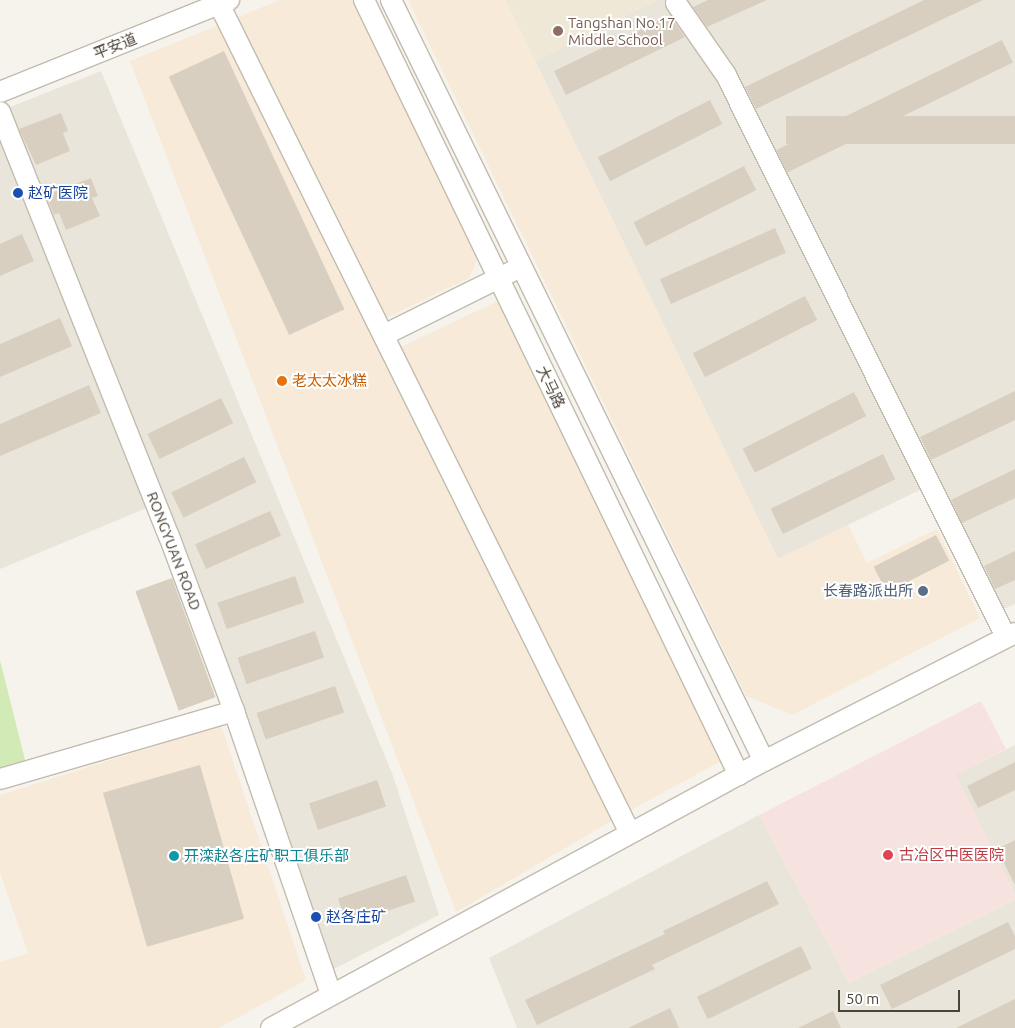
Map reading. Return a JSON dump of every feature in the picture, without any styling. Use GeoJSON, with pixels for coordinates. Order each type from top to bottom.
{"type":"FeatureCollection","features":[{"type":"Feature","properties":{"kind":"street","name":"大马路"},"geometry":{"type":"LineString","coordinates":[[364,0],[739,775]]}},
{"type":"Feature","properties":{"kind":"street","name":"大马路"},"geometry":{"type":"LineString","coordinates":[[391,0],[764,761]]}},
{"type":"Feature","properties":{"kind":"street"},"geometry":{"type":"LineString","coordinates":[[224,2],[384,335],[630,833]]}},
{"type":"Feature","properties":{"kind":"street","name":"平安道"},"geometry":{"type":"LineString","coordinates":[[0,92],[224,2]]}},
{"type":"Feature","properties":{"kind":"street"},"geometry":{"type":"LineString","coordinates":[[271,1028],[764,761],[1011,635],[726,75],[676,3]]}},
{"type":"Feature","properties":{"kind":"street","name":"RONGYUAN ROAD"},"geometry":{"type":"LineString","coordinates":[[0,112],[169,536],[234,711],[331,995]]}},
{"type":"Feature","properties":{"kind":"street"},"geometry":{"type":"LineString","coordinates":[[384,335],[522,267]]}},
{"type":"Feature","properties":{"kind":"street"},"geometry":{"type":"LineString","coordinates":[[0,779],[234,711]]}},
{"type":"Feature","properties":{"kind":"shaded area"},"geometry":{"type":"Polygon","coordinates":[[[280,0],[354,0],[479,256],[469,278],[378,322],[392,351],[498,301],[721,761],[620,816],[456,912],[130,61],[280,0]]]}},
{"type":"Feature","properties":{"kind":"shaded area"},"geometry":{"type":"Polygon","coordinates":[[[408,0],[505,0],[778,559],[848,525],[867,563],[937,529],[980,618],[792,715],[746,696],[408,0]]]}},
{"type":"Feature","properties":{"kind":"shaded area","name":"Tangshan No.17 Middle School"},"geometry":{"type":"Polygon","coordinates":[[[505,0],[657,0],[535,61],[505,0]]]}},
{"type":"Feature","properties":{"kind":"shaded area"},"geometry":{"type":"Polygon","coordinates":[[[657,0],[1015,0],[1015,604],[991,615],[928,486],[778,559],[535,61],[657,0]]]}},
{"type":"Feature","properties":{"kind":"shaded area"},"geometry":{"type":"Polygon","coordinates":[[[101,71],[392,773],[439,915],[330,971],[161,502],[0,569],[0,111],[101,71]]]}},
{"type":"Feature","properties":{"kind":"shaded area","name":"古冶区中医医院"},"geometry":{"type":"Polygon","coordinates":[[[981,701],[1006,749],[956,775],[1015,894],[1015,900],[849,983],[759,815],[981,701]]]}},
{"type":"Feature","properties":{"kind":"shaded area","name":"开滦赵各庄矿职工俱乐部"},"geometry":{"type":"Polygon","coordinates":[[[221,725],[306,980],[219,1028],[0,1028],[0,962],[28,953],[0,873],[0,795],[221,725]]]}},
{"type":"Feature","properties":{"kind":"shaded area"},"geometry":{"type":"Polygon","coordinates":[[[1015,745],[1015,894],[955,775],[1015,745]]]}},
{"type":"Feature","properties":{"kind":"shaded area"},"geometry":{"type":"Polygon","coordinates":[[[759,815],[849,983],[1015,900],[1015,1028],[517,1028],[489,958],[759,815]]]}},
{"type":"Feature","properties":{"kind":"green space"},"geometry":{"type":"Polygon","coordinates":[[[0,660],[26,764],[0,771],[0,660]]]}},
{"type":"Feature","properties":{"kind":"building"},"geometry":{"type":"Polygon","coordinates":[[[708,0],[767,0],[707,27],[693,7],[708,0]]]}},
{"type":"Feature","properties":{"kind":"building"},"geometry":{"type":"Polygon","coordinates":[[[924,0],[983,0],[756,109],[745,87],[924,0]]]}},
{"type":"Feature","properties":{"kind":"building"},"geometry":{"type":"Polygon","coordinates":[[[667,17],[671,17],[685,37],[566,95],[554,71],[667,17]]]}},
{"type":"Feature","properties":{"kind":"building"},"geometry":{"type":"Polygon","coordinates":[[[1002,40],[1013,62],[787,173],[776,150],[1002,40]]]}},
{"type":"Feature","properties":{"kind":"building"},"geometry":{"type":"Polygon","coordinates":[[[224,51],[344,309],[289,335],[169,77],[224,51]]]}},
{"type":"Feature","properties":{"kind":"building"},"geometry":{"type":"Polygon","coordinates":[[[710,100],[722,124],[610,181],[598,157],[710,100]]]}},
{"type":"Feature","properties":{"kind":"building"},"geometry":{"type":"Polygon","coordinates":[[[61,113],[68,131],[63,133],[70,151],[36,165],[19,129],[61,113]]]}},
{"type":"Feature","properties":{"kind":"building"},"geometry":{"type":"Polygon","coordinates":[[[786,116],[1015,116],[1015,144],[786,144],[786,116]]]}},
{"type":"Feature","properties":{"kind":"building"},"geometry":{"type":"Polygon","coordinates":[[[744,166],[756,190],[646,246],[634,222],[744,166]]]}},
{"type":"Feature","properties":{"kind":"building"},"geometry":{"type":"Polygon","coordinates":[[[91,178],[98,196],[92,198],[100,216],[66,230],[59,213],[54,215],[46,195],[91,178]]]}},
{"type":"Feature","properties":{"kind":"building"},"geometry":{"type":"Polygon","coordinates":[[[775,228],[786,253],[671,304],[660,279],[775,228]]]}},
{"type":"Feature","properties":{"kind":"building"},"geometry":{"type":"Polygon","coordinates":[[[22,234],[34,261],[0,276],[0,244],[22,234]]]}},
{"type":"Feature","properties":{"kind":"building"},"geometry":{"type":"Polygon","coordinates":[[[805,296],[817,320],[705,377],[693,353],[805,296]]]}},
{"type":"Feature","properties":{"kind":"building"},"geometry":{"type":"Polygon","coordinates":[[[60,318],[72,346],[0,377],[0,344],[60,318]]]}},
{"type":"Feature","properties":{"kind":"building"},"geometry":{"type":"Polygon","coordinates":[[[89,385],[101,413],[0,456],[0,424],[89,385]]]}},
{"type":"Feature","properties":{"kind":"building"},"geometry":{"type":"Polygon","coordinates":[[[1015,391],[1015,420],[931,460],[920,437],[1015,391]]]}},
{"type":"Feature","properties":{"kind":"building"},"geometry":{"type":"Polygon","coordinates":[[[854,392],[866,416],[755,473],[743,449],[854,392]]]}},
{"type":"Feature","properties":{"kind":"building"},"geometry":{"type":"Polygon","coordinates":[[[221,398],[233,423],[160,459],[147,434],[221,398]]]}},
{"type":"Feature","properties":{"kind":"building"},"geometry":{"type":"Polygon","coordinates":[[[883,454],[895,479],[783,534],[771,509],[883,454]]]}},
{"type":"Feature","properties":{"kind":"building"},"geometry":{"type":"Polygon","coordinates":[[[244,457],[256,482],[183,518],[171,493],[244,457]]]}},
{"type":"Feature","properties":{"kind":"building"},"geometry":{"type":"Polygon","coordinates":[[[1015,469],[1015,498],[962,523],[951,500],[1015,469]]]}},
{"type":"Feature","properties":{"kind":"building"},"geometry":{"type":"Polygon","coordinates":[[[270,511],[281,536],[206,569],[195,544],[270,511]]]}},
{"type":"Feature","properties":{"kind":"building","name":"长春路派出所"},"geometry":{"type":"Polygon","coordinates":[[[936,535],[949,561],[887,593],[874,567],[936,535]]]}},
{"type":"Feature","properties":{"kind":"building"},"geometry":{"type":"Polygon","coordinates":[[[1015,551],[1015,580],[995,589],[984,566],[1015,551]]]}},
{"type":"Feature","properties":{"kind":"building"},"geometry":{"type":"Polygon","coordinates":[[[295,576],[304,602],[227,629],[217,603],[295,576]]]}},
{"type":"Feature","properties":{"kind":"building"},"geometry":{"type":"Polygon","coordinates":[[[172,578],[215,697],[179,711],[135,591],[172,578]]]}},
{"type":"Feature","properties":{"kind":"building"},"geometry":{"type":"Polygon","coordinates":[[[315,631],[324,657],[247,684],[237,658],[315,631]]]}},
{"type":"Feature","properties":{"kind":"building"},"geometry":{"type":"Polygon","coordinates":[[[335,686],[344,712],[266,739],[257,713],[335,686]]]}},
{"type":"Feature","properties":{"kind":"building"},"geometry":{"type":"Polygon","coordinates":[[[1015,762],[1015,790],[978,808],[967,786],[1015,762]]]}},
{"type":"Feature","properties":{"kind":"building","name":"开滦赵各庄矿职工俱乐部"},"geometry":{"type":"Polygon","coordinates":[[[200,765],[244,919],[147,947],[103,793],[200,765]]]}},
{"type":"Feature","properties":{"kind":"building"},"geometry":{"type":"Polygon","coordinates":[[[377,780],[386,806],[318,830],[309,803],[377,780]]]}},
{"type":"Feature","properties":{"kind":"building"},"geometry":{"type":"Polygon","coordinates":[[[1015,840],[1015,885],[997,849],[1015,840]]]}},
{"type":"Feature","properties":{"kind":"building"},"geometry":{"type":"Polygon","coordinates":[[[406,875],[415,901],[347,925],[338,898],[406,875]]]}},
{"type":"Feature","properties":{"kind":"building"},"geometry":{"type":"Polygon","coordinates":[[[767,881],[779,904],[652,965],[655,969],[537,1025],[525,1000],[665,934],[663,931],[767,881]]]}},
{"type":"Feature","properties":{"kind":"building"},"geometry":{"type":"Polygon","coordinates":[[[1008,922],[1015,936],[1015,949],[892,1009],[880,985],[1008,922]]]}},
{"type":"Feature","properties":{"kind":"building"},"geometry":{"type":"Polygon","coordinates":[[[801,946],[812,968],[708,1019],[697,997],[801,946]]]}},
{"type":"Feature","properties":{"kind":"building"},"geometry":{"type":"Polygon","coordinates":[[[1015,999],[1015,1028],[956,1028],[1015,999]]]}},
{"type":"Feature","properties":{"kind":"building"},"geometry":{"type":"Polygon","coordinates":[[[670,1008],[679,1028],[628,1028],[670,1008]]]}},
{"type":"Feature","properties":{"kind":"building"},"geometry":{"type":"Polygon","coordinates":[[[833,1011],[841,1028],[798,1028],[833,1011]]]}},
{"type":"Feature","properties":{"kind":"place","name":"Tangshan No.17 Middle School"},"geometry":{"type":"Point","coordinates":[558,31]}},
{"type":"Feature","properties":{"kind":"place","name":"赵矿医院"},"geometry":{"type":"Point","coordinates":[18,193]}},
{"type":"Feature","properties":{"kind":"place","name":"老太太冰糕"},"geometry":{"type":"Point","coordinates":[282,381]}},
{"type":"Feature","properties":{"kind":"place","name":"长春路派出所"},"geometry":{"type":"Point","coordinates":[923,591]}},
{"type":"Feature","properties":{"kind":"place","name":"古冶区中医医院"},"geometry":{"type":"Point","coordinates":[888,855]}},
{"type":"Feature","properties":{"kind":"place","name":"开滦赵各庄矿职工俱乐部"},"geometry":{"type":"Point","coordinates":[174,856]}},
{"type":"Feature","properties":{"kind":"place","name":"赵各庄矿"},"geometry":{"type":"Point","coordinates":[316,917]}}]}
